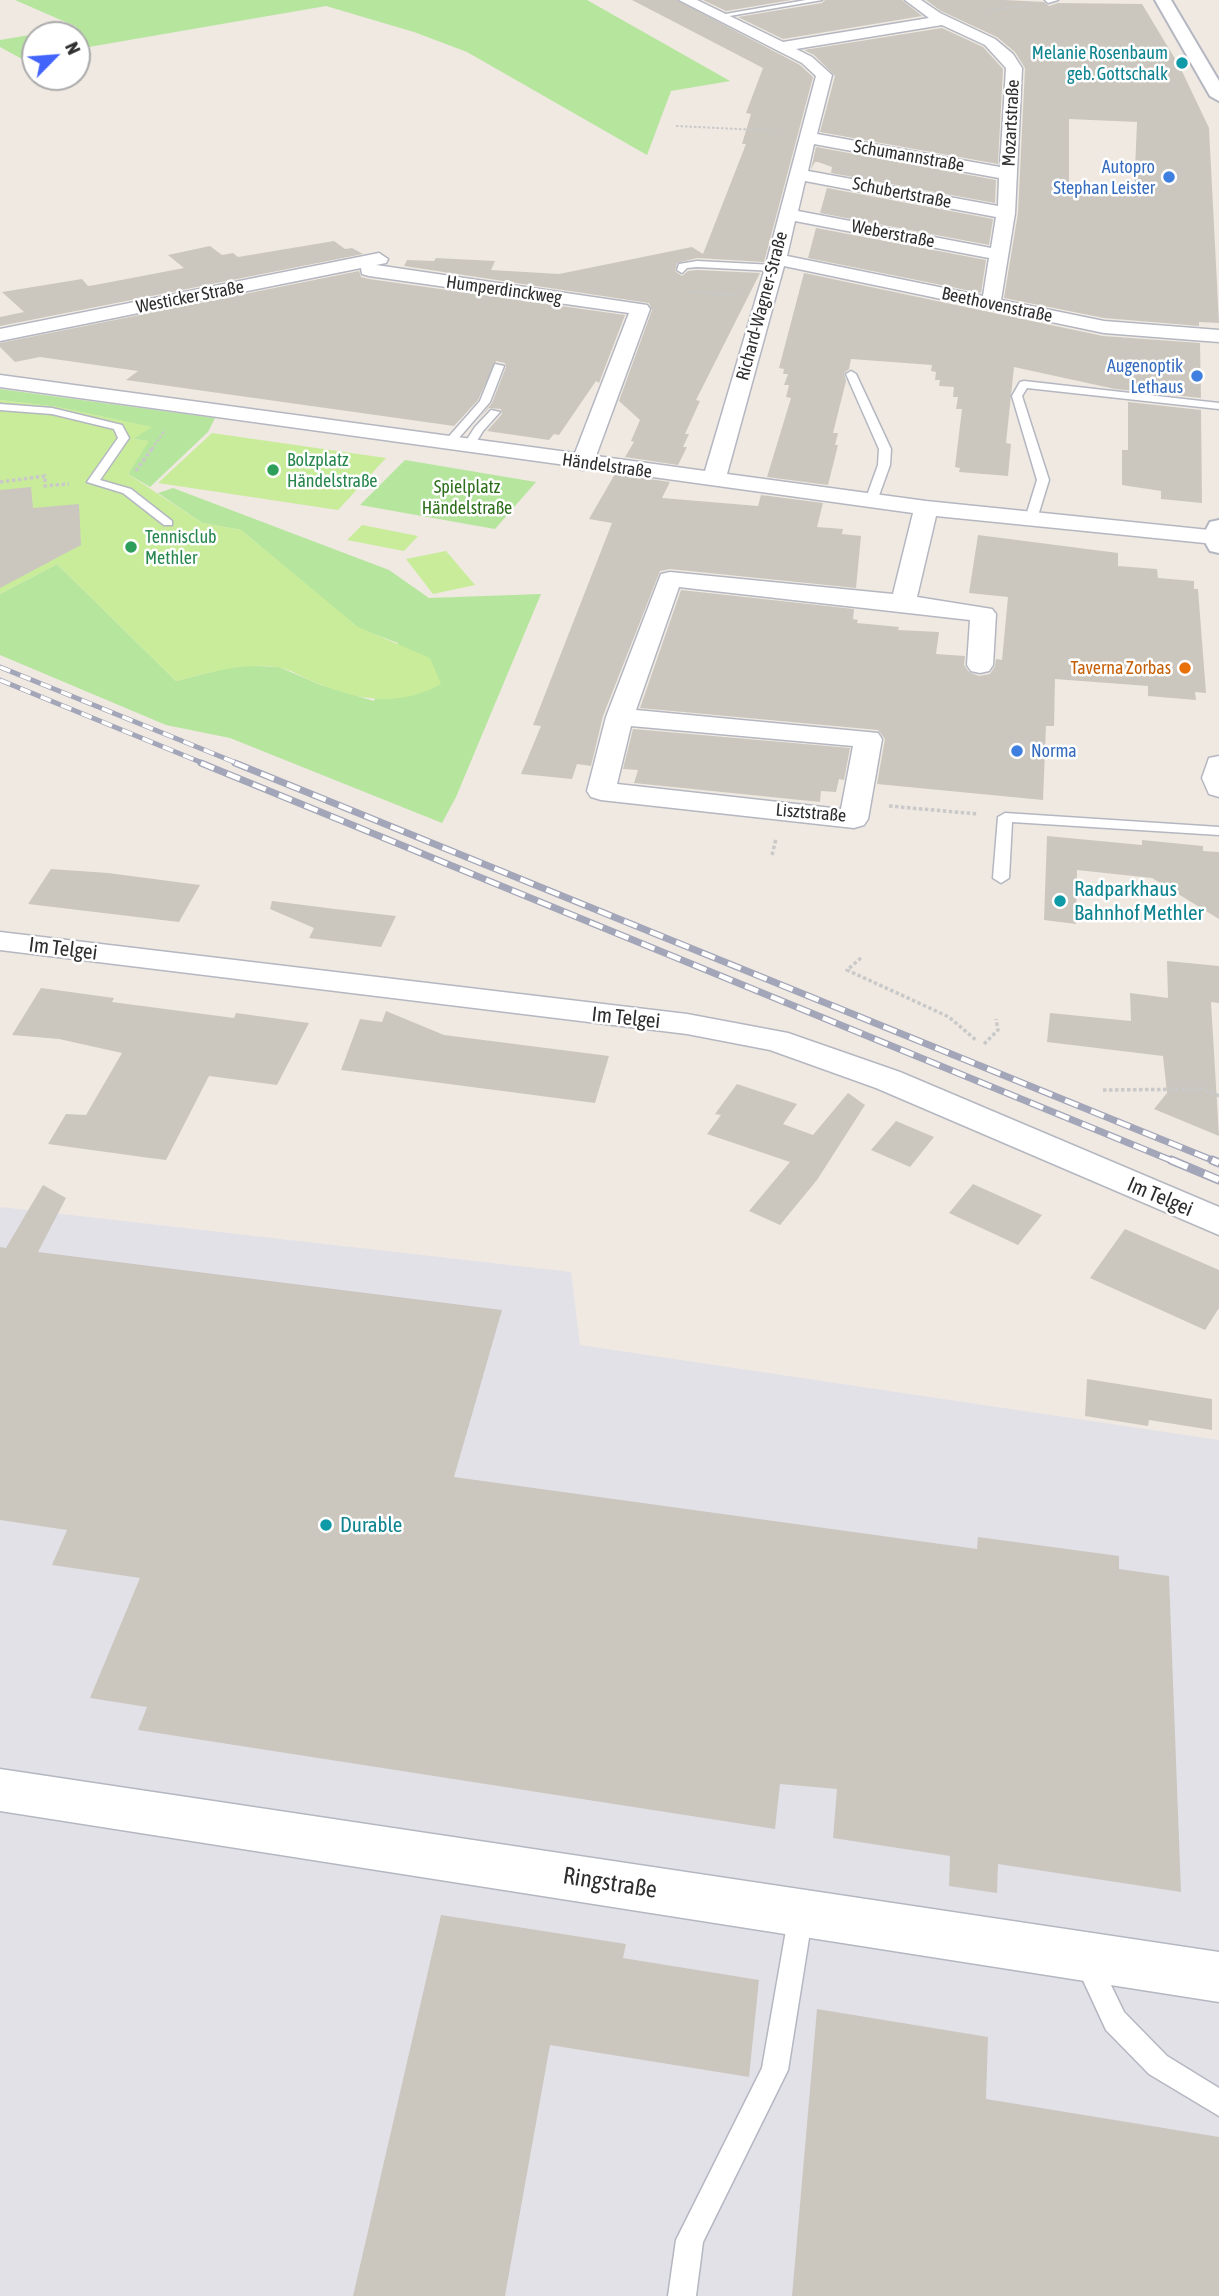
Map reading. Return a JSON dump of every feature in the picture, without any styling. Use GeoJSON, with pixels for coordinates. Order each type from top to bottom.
{"type":"FeatureCollection","features":[{"type":"Feature","properties":{"kind":"main road"},"geometry":{"type":"LineString","coordinates":[[1163,0],[1214,75],[1219,96]]}},
{"type":"Feature","properties":{"kind":"street","name":"Richard-Wagner-Straße"},"geometry":{"type":"LineString","coordinates":[[686,0],[816,66],[824,75],[775,264],[714,480]]}},
{"type":"Feature","properties":{"kind":"street","name":"Mozartstraße"},"geometry":{"type":"LineString","coordinates":[[912,0],[993,44],[1007,56],[1014,68],[1006,212],[991,304]]}},
{"type":"Feature","properties":{"kind":"street"},"geometry":{"type":"LineString","coordinates":[[780,47],[947,19]]}},
{"type":"Feature","properties":{"kind":"street","name":"Schumannstraße"},"geometry":{"type":"LineString","coordinates":[[810,135],[1008,174]]}},
{"type":"Feature","properties":{"kind":"street","name":"Schubertstraße"},"geometry":{"type":"LineString","coordinates":[[799,174],[1006,212]]}},
{"type":"Feature","properties":{"kind":"street","name":"Weberstraße"},"geometry":{"type":"LineString","coordinates":[[787,214],[1000,255]]}},
{"type":"Feature","properties":{"kind":"street","name":"Humperdinckweg"},"geometry":{"type":"LineString","coordinates":[[374,264],[640,309]]}},
{"type":"Feature","properties":{"kind":"street","name":"Westicker Straße"},"geometry":{"type":"LineString","coordinates":[[0,335],[374,264]]}},
{"type":"Feature","properties":{"kind":"street","name":"Beethovenstraße"},"geometry":{"type":"LineString","coordinates":[[775,264],[1104,327],[1219,336]]}},
{"type":"Feature","properties":{"kind":"street"},"geometry":{"type":"LineString","coordinates":[[582,463],[648,289]]}},
{"type":"Feature","properties":{"kind":"street","name":"Händelstraße"},"geometry":{"type":"LineString","coordinates":[[0,381],[926,509],[1218,537]]}},
{"type":"Feature","properties":{"kind":"street"},"geometry":{"type":"LineString","coordinates":[[903,603],[926,509]]}},
{"type":"Feature","properties":{"kind":"street","name":"Lisztstraße"},"geometry":{"type":"LineString","coordinates":[[620,717],[868,739],[854,818],[601,791],[620,717],[670,579],[984,614],[980,665]]}},
{"type":"Feature","properties":{"kind":"street"},"geometry":{"type":"LineString","coordinates":[[1219,764],[1216,778],[1219,788]]}},
{"type":"Feature","properties":{"kind":"street","name":"Im Telgei"},"geometry":{"type":"LineString","coordinates":[[0,941],[687,1024],[776,1041],[888,1080],[1219,1222]]}},
{"type":"Feature","properties":{"kind":"street","name":"Ringstraße"},"geometry":{"type":"LineString","coordinates":[[0,1790],[1219,1977]]}},
{"type":"Feature","properties":{"kind":"lane"},"geometry":{"type":"LineString","coordinates":[[718,16],[819,0]]}},
{"type":"Feature","properties":{"kind":"lane"},"geometry":{"type":"LineString","coordinates":[[682,270],[682,266],[688,264],[775,264]]}},
{"type":"Feature","properties":{"kind":"lane"},"geometry":{"type":"LineString","coordinates":[[458,445],[485,402],[499,366]]}},
{"type":"Feature","properties":{"kind":"lane"},"geometry":{"type":"LineString","coordinates":[[851,374],[885,449],[884,465],[872,501]]}},
{"type":"Feature","properties":{"kind":"lane"},"geometry":{"type":"LineString","coordinates":[[1031,519],[1043,480],[1017,396],[1024,384],[1219,406]]}},
{"type":"Feature","properties":{"kind":"lane"},"geometry":{"type":"LineString","coordinates":[[0,407],[52,411],[118,427],[124,438],[93,482],[127,491],[168,523]]}},
{"type":"Feature","properties":{"kind":"lane"},"geometry":{"type":"LineString","coordinates":[[458,445],[495,412]]}},
{"type":"Feature","properties":{"kind":"lane"},"geometry":{"type":"LineString","coordinates":[[1001,878],[1005,817],[1219,831]]}},
{"type":"Feature","properties":{"kind":"lane"},"geometry":{"type":"LineString","coordinates":[[682,2296],[690,2240],[775,2070],[801,1913]]}},
{"type":"Feature","properties":{"kind":"lane"},"geometry":{"type":"LineString","coordinates":[[1084,1956],[1115,2021],[1158,2065],[1219,2104]]}},
{"type":"Feature","properties":{"kind":"path"},"geometry":{"type":"LineString","coordinates":[[947,19],[1052,1]]}},
{"type":"Feature","properties":{"kind":"path"},"geometry":{"type":"LineString","coordinates":[[676,126],[810,135]]}},
{"type":"Feature","properties":{"kind":"path"},"geometry":{"type":"LineString","coordinates":[[648,289],[766,297]]}},
{"type":"Feature","properties":{"kind":"path"},"geometry":{"type":"LineString","coordinates":[[127,491],[131,478],[168,427]]}},
{"type":"Feature","properties":{"kind":"path"},"geometry":{"type":"LineString","coordinates":[[0,482],[45,476],[45,486],[93,482]]}},
{"type":"Feature","properties":{"kind":"path"},"geometry":{"type":"LineString","coordinates":[[857,803],[1005,817]]}},
{"type":"Feature","properties":{"kind":"path"},"geometry":{"type":"LineString","coordinates":[[861,958],[847,970],[949,1017],[977,1041]]}},
{"type":"Feature","properties":{"kind":"path"},"geometry":{"type":"LineString","coordinates":[[984,1044],[998,1030],[996,1019]]}},
{"type":"Feature","properties":{"kind":"path"},"geometry":{"type":"LineString","coordinates":[[1103,1090],[1203,1089],[1219,1096]]}},
{"type":"Feature","properties":{"kind":"shaded area"},"geometry":{"type":"Polygon","coordinates":[[[0,1207],[571,1272],[580,1345],[1219,1440],[1219,2296],[0,2296],[0,1207]]]}},
{"type":"Feature","properties":{"kind":"green space"},"geometry":{"type":"Polygon","coordinates":[[[15,0],[587,0],[730,81],[671,91],[647,155],[467,52],[414,32],[326,6],[91,47],[91,21],[63,21],[15,0]]]}},
{"type":"Feature","properties":{"kind":"green space"},"geometry":{"type":"Polygon","coordinates":[[[21,36],[21,58],[0,47],[0,40],[21,36]]]}},
{"type":"Feature","properties":{"kind":"green space"},"geometry":{"type":"Polygon","coordinates":[[[0,389],[215,418],[208,432],[150,487],[128,474],[148,441],[133,439],[150,427],[58,407],[0,400],[0,389]]]}},
{"type":"Feature","properties":{"kind":"green space","name":"Tennisclub Methler"},"geometry":{"type":"Polygon","coordinates":[[[0,400],[58,407],[152,427],[133,439],[149,441],[128,474],[202,523],[241,530],[358,627],[430,658],[441,684],[410,696],[379,699],[349,694],[287,670],[264,666],[226,669],[176,681],[57,564],[0,594],[0,400]]]}},
{"type":"Feature","properties":{"kind":"green space","name":"Bolzplatz Händelstraße"},"geometry":{"type":"Polygon","coordinates":[[[212,433],[386,458],[338,510],[158,483],[212,433]]]}},
{"type":"Feature","properties":{"kind":"green space","name":"Spielplatz Händelstraße"},"geometry":{"type":"Polygon","coordinates":[[[405,460],[536,482],[495,529],[360,505],[405,460]]]}},
{"type":"Feature","properties":{"kind":"green space"},"geometry":{"type":"Polygon","coordinates":[[[173,488],[389,570],[429,598],[541,594],[456,797],[442,823],[230,738],[166,725],[0,655],[0,594],[57,564],[176,681],[239,665],[279,667],[321,685],[374,701],[398,643],[358,628],[241,530],[202,523],[158,493],[173,488]]]}},
{"type":"Feature","properties":{"kind":"green space"},"geometry":{"type":"Polygon","coordinates":[[[362,525],[418,536],[404,551],[347,540],[362,525]]]}},
{"type":"Feature","properties":{"kind":"green space"},"geometry":{"type":"Polygon","coordinates":[[[446,551],[475,585],[433,594],[406,559],[446,551]]]}},
{"type":"Feature","properties":{"kind":"building"},"geometry":{"type":"Polygon","coordinates":[[[632,0],[677,0],[800,65],[813,77],[764,262],[697,258],[677,263],[675,271],[682,276],[688,271],[697,270],[760,273],[696,400],[700,401],[685,434],[689,434],[683,447],[687,447],[678,465],[625,457],[634,442],[631,441],[640,420],[619,401],[652,310],[649,303],[404,266],[407,260],[434,261],[436,258],[495,261],[491,270],[559,274],[692,247],[703,254],[746,144],[742,144],[751,114],[746,113],[763,68],[632,0]]]}},
{"type":"Feature","properties":{"kind":"building"},"geometry":{"type":"Polygon","coordinates":[[[703,0],[791,0],[726,11],[703,0]]]}},
{"type":"Feature","properties":{"kind":"building"},"geometry":{"type":"Polygon","coordinates":[[[825,0],[902,0],[922,16],[783,39],[738,17],[822,3],[825,0]]]}},
{"type":"Feature","properties":{"kind":"building"},"geometry":{"type":"Polygon","coordinates":[[[926,0],[1004,0],[1044,2],[1049,6],[1058,3],[1142,4],[1180,67],[1209,128],[1219,323],[1199,322],[1199,326],[1104,318],[1004,298],[1018,213],[1025,68],[1015,52],[997,37],[941,11],[926,0]],[[1069,119],[1069,190],[1134,194],[1137,122],[1069,119]]]}},
{"type":"Feature","properties":{"kind":"building"},"geometry":{"type":"Polygon","coordinates":[[[942,28],[983,47],[1003,69],[998,164],[820,132],[835,76],[814,55],[804,50],[942,28]]]}},
{"type":"Feature","properties":{"kind":"building"},"geometry":{"type":"Polygon","coordinates":[[[816,147],[996,180],[995,203],[831,173],[832,167],[818,162],[815,162],[811,169],[816,147]]]}},
{"type":"Feature","properties":{"kind":"building"},"geometry":{"type":"Polygon","coordinates":[[[827,188],[993,219],[989,245],[820,213],[827,188]]]}},
{"type":"Feature","properties":{"kind":"building"},"geometry":{"type":"Polygon","coordinates":[[[816,228],[986,260],[981,293],[808,258],[816,228]]]}},
{"type":"Feature","properties":{"kind":"building"},"geometry":{"type":"Polygon","coordinates":[[[334,241],[345,249],[352,248],[363,254],[0,326],[0,317],[24,312],[2,292],[82,279],[88,286],[184,268],[168,255],[210,246],[222,255],[233,253],[238,257],[334,241]]]}},
{"type":"Feature","properties":{"kind":"building"},"geometry":{"type":"Polygon","coordinates":[[[359,271],[361,277],[369,279],[625,315],[599,383],[596,381],[559,435],[554,434],[549,440],[487,431],[502,414],[501,409],[489,408],[477,421],[492,403],[506,367],[505,363],[496,361],[478,400],[454,426],[126,380],[138,371],[40,357],[15,362],[0,347],[0,343],[359,271]]]}},
{"type":"Feature","properties":{"kind":"building"},"geometry":{"type":"Polygon","coordinates":[[[804,273],[1103,336],[1200,343],[1201,398],[1115,389],[1014,367],[1006,443],[1011,444],[1008,476],[959,472],[960,468],[955,467],[962,409],[956,409],[958,397],[953,397],[954,387],[939,386],[940,380],[935,380],[936,372],[931,371],[932,365],[851,359],[849,369],[844,373],[846,381],[833,433],[838,433],[835,445],[838,445],[828,485],[767,477],[791,398],[786,397],[789,385],[784,385],[788,374],[783,374],[784,369],[779,368],[804,273]]]}},
{"type":"Feature","properties":{"kind":"building"},"geometry":{"type":"Polygon","coordinates":[[[1128,402],[1201,410],[1202,503],[1161,499],[1161,491],[1122,485],[1122,450],[1128,450],[1128,402]]]}},
{"type":"Feature","properties":{"kind":"building"},"geometry":{"type":"Polygon","coordinates":[[[615,474],[670,482],[662,498],[758,506],[761,495],[823,503],[817,527],[843,529],[842,534],[861,536],[856,588],[670,569],[660,571],[603,716],[591,766],[577,764],[572,779],[521,774],[541,726],[533,725],[612,523],[589,519],[615,474]]]}},
{"type":"Feature","properties":{"kind":"building"},"geometry":{"type":"Polygon","coordinates":[[[31,487],[33,508],[79,504],[81,545],[0,588],[0,490],[31,487]]]}},
{"type":"Feature","properties":{"kind":"building"},"geometry":{"type":"Polygon","coordinates":[[[978,535],[1118,553],[1118,566],[1157,569],[1158,578],[1194,581],[1194,589],[1198,589],[1206,693],[1195,692],[1196,700],[1148,696],[1148,686],[1055,679],[1054,726],[1046,726],[1043,800],[877,784],[885,739],[878,730],[640,708],[681,590],[854,609],[853,619],[858,620],[857,623],[899,627],[898,630],[939,632],[936,654],[965,656],[964,665],[969,672],[979,676],[990,674],[996,659],[1002,660],[1008,597],[969,593],[978,535]]]}},
{"type":"Feature","properties":{"kind":"building"},"geometry":{"type":"Polygon","coordinates":[[[633,729],[850,748],[844,780],[839,779],[836,792],[821,791],[820,802],[634,783],[638,770],[623,769],[633,729]]]}},
{"type":"Feature","properties":{"kind":"building"},"geometry":{"type":"Polygon","coordinates":[[[1047,836],[1142,845],[1142,840],[1203,846],[1203,851],[1219,852],[1219,919],[1152,878],[1077,870],[1076,924],[1044,920],[1047,836]]]}},
{"type":"Feature","properties":{"kind":"building"},"geometry":{"type":"Polygon","coordinates":[[[51,869],[108,873],[200,885],[179,922],[28,904],[51,869]]]}},
{"type":"Feature","properties":{"kind":"building"},"geometry":{"type":"Polygon","coordinates":[[[272,901],[396,916],[381,947],[309,938],[314,928],[270,909],[272,901]]]}},
{"type":"Feature","properties":{"kind":"building"},"geometry":{"type":"Polygon","coordinates":[[[1167,961],[1219,966],[1219,1003],[1211,1002],[1219,1136],[1154,1109],[1167,1093],[1163,1056],[1047,1042],[1050,1013],[1131,1021],[1130,993],[1168,998],[1167,961]]]}},
{"type":"Feature","properties":{"kind":"building"},"geometry":{"type":"Polygon","coordinates":[[[41,988],[114,998],[112,1002],[234,1018],[236,1013],[309,1023],[277,1085],[209,1076],[166,1160],[150,1158],[48,1144],[66,1114],[86,1115],[122,1053],[59,1039],[12,1035],[41,988]]]}},
{"type":"Feature","properties":{"kind":"building"},"geometry":{"type":"Polygon","coordinates":[[[386,1011],[444,1035],[609,1056],[595,1103],[341,1070],[360,1019],[382,1022],[386,1011]]]}},
{"type":"Feature","properties":{"kind":"building"},"geometry":{"type":"Polygon","coordinates":[[[737,1084],[797,1104],[783,1124],[813,1135],[848,1093],[865,1105],[817,1180],[780,1225],[749,1211],[790,1162],[707,1134],[721,1115],[715,1114],[737,1084]]]}},
{"type":"Feature","properties":{"kind":"building"},"geometry":{"type":"Polygon","coordinates":[[[896,1121],[934,1137],[910,1167],[871,1150],[896,1121]]]}},
{"type":"Feature","properties":{"kind":"building"},"geometry":{"type":"Polygon","coordinates":[[[973,1184],[1042,1215],[1018,1245],[949,1213],[973,1184]]]}},
{"type":"Feature","properties":{"kind":"building"},"geometry":{"type":"Polygon","coordinates":[[[43,1185],[66,1198],[38,1252],[502,1310],[454,1477],[977,1549],[978,1537],[1119,1556],[1119,1569],[1169,1576],[1181,1892],[998,1864],[997,1893],[949,1886],[950,1856],[833,1838],[837,1789],[780,1784],[775,1829],[138,1730],[147,1707],[90,1698],[140,1578],[52,1565],[67,1530],[0,1520],[0,1247],[6,1248],[43,1185]]]}},
{"type":"Feature","properties":{"kind":"building"},"geometry":{"type":"Polygon","coordinates":[[[1125,1229],[1219,1270],[1219,1308],[1205,1330],[1090,1278],[1125,1229]]]}},
{"type":"Feature","properties":{"kind":"building"},"geometry":{"type":"Polygon","coordinates":[[[1087,1379],[1212,1399],[1212,1430],[1149,1420],[1148,1426],[1085,1416],[1087,1379]]]}},
{"type":"Feature","properties":{"kind":"building"},"geometry":{"type":"Polygon","coordinates":[[[441,1915],[626,1944],[623,1958],[759,1980],[749,2077],[550,2045],[505,2296],[353,2296],[441,1915]]]}},
{"type":"Feature","properties":{"kind":"building"},"geometry":{"type":"Polygon","coordinates":[[[817,2009],[988,2037],[986,2099],[1219,2137],[1219,2296],[792,2296],[817,2009]]]}},
{"type":"Feature","properties":{"kind":"railway"},"geometry":{"type":"LineString","coordinates":[[0,667],[239,764]]}},
{"type":"Feature","properties":{"kind":"railway"},"geometry":{"type":"LineString","coordinates":[[0,680],[205,764]]}},
{"type":"Feature","properties":{"kind":"railway"},"geometry":{"type":"LineString","coordinates":[[201,763],[1175,1162]]}},
{"type":"Feature","properties":{"kind":"railway"},"geometry":{"type":"LineString","coordinates":[[235,763],[1217,1162]]}},
{"type":"Feature","properties":{"kind":"railway"},"geometry":{"type":"LineString","coordinates":[[1171,1160],[1219,1180]]}},
{"type":"Feature","properties":{"kind":"railway"},"geometry":{"type":"LineString","coordinates":[[1212,1160],[1219,1163]]}},
{"type":"Feature","properties":{"kind":"place","name":"Melanie Rosenbaum geb. Gottschalk"},"geometry":{"type":"Point","coordinates":[1182,63]}},
{"type":"Feature","properties":{"kind":"place","name":"Autopro Stephan Leister"},"geometry":{"type":"Point","coordinates":[1169,177]}},
{"type":"Feature","properties":{"kind":"place","name":"Augenoptik Lethaus"},"geometry":{"type":"Point","coordinates":[1197,376]}},
{"type":"Feature","properties":{"kind":"place","name":"Bolzplatz Händelstraße"},"geometry":{"type":"Point","coordinates":[273,470]}},
{"type":"Feature","properties":{"kind":"place","name":"Tennisclub Methler"},"geometry":{"type":"Point","coordinates":[131,547]}},
{"type":"Feature","properties":{"kind":"place","name":"Taverna Zorbas"},"geometry":{"type":"Point","coordinates":[1185,668]}},
{"type":"Feature","properties":{"kind":"place","name":"Norma"},"geometry":{"type":"Point","coordinates":[1017,751]}},
{"type":"Feature","properties":{"kind":"place","name":"Radparkhaus Bahnhof Methler"},"geometry":{"type":"Point","coordinates":[1060,901]}},
{"type":"Feature","properties":{"kind":"place","name":"Durable"},"geometry":{"type":"Point","coordinates":[326,1525]}}]}
